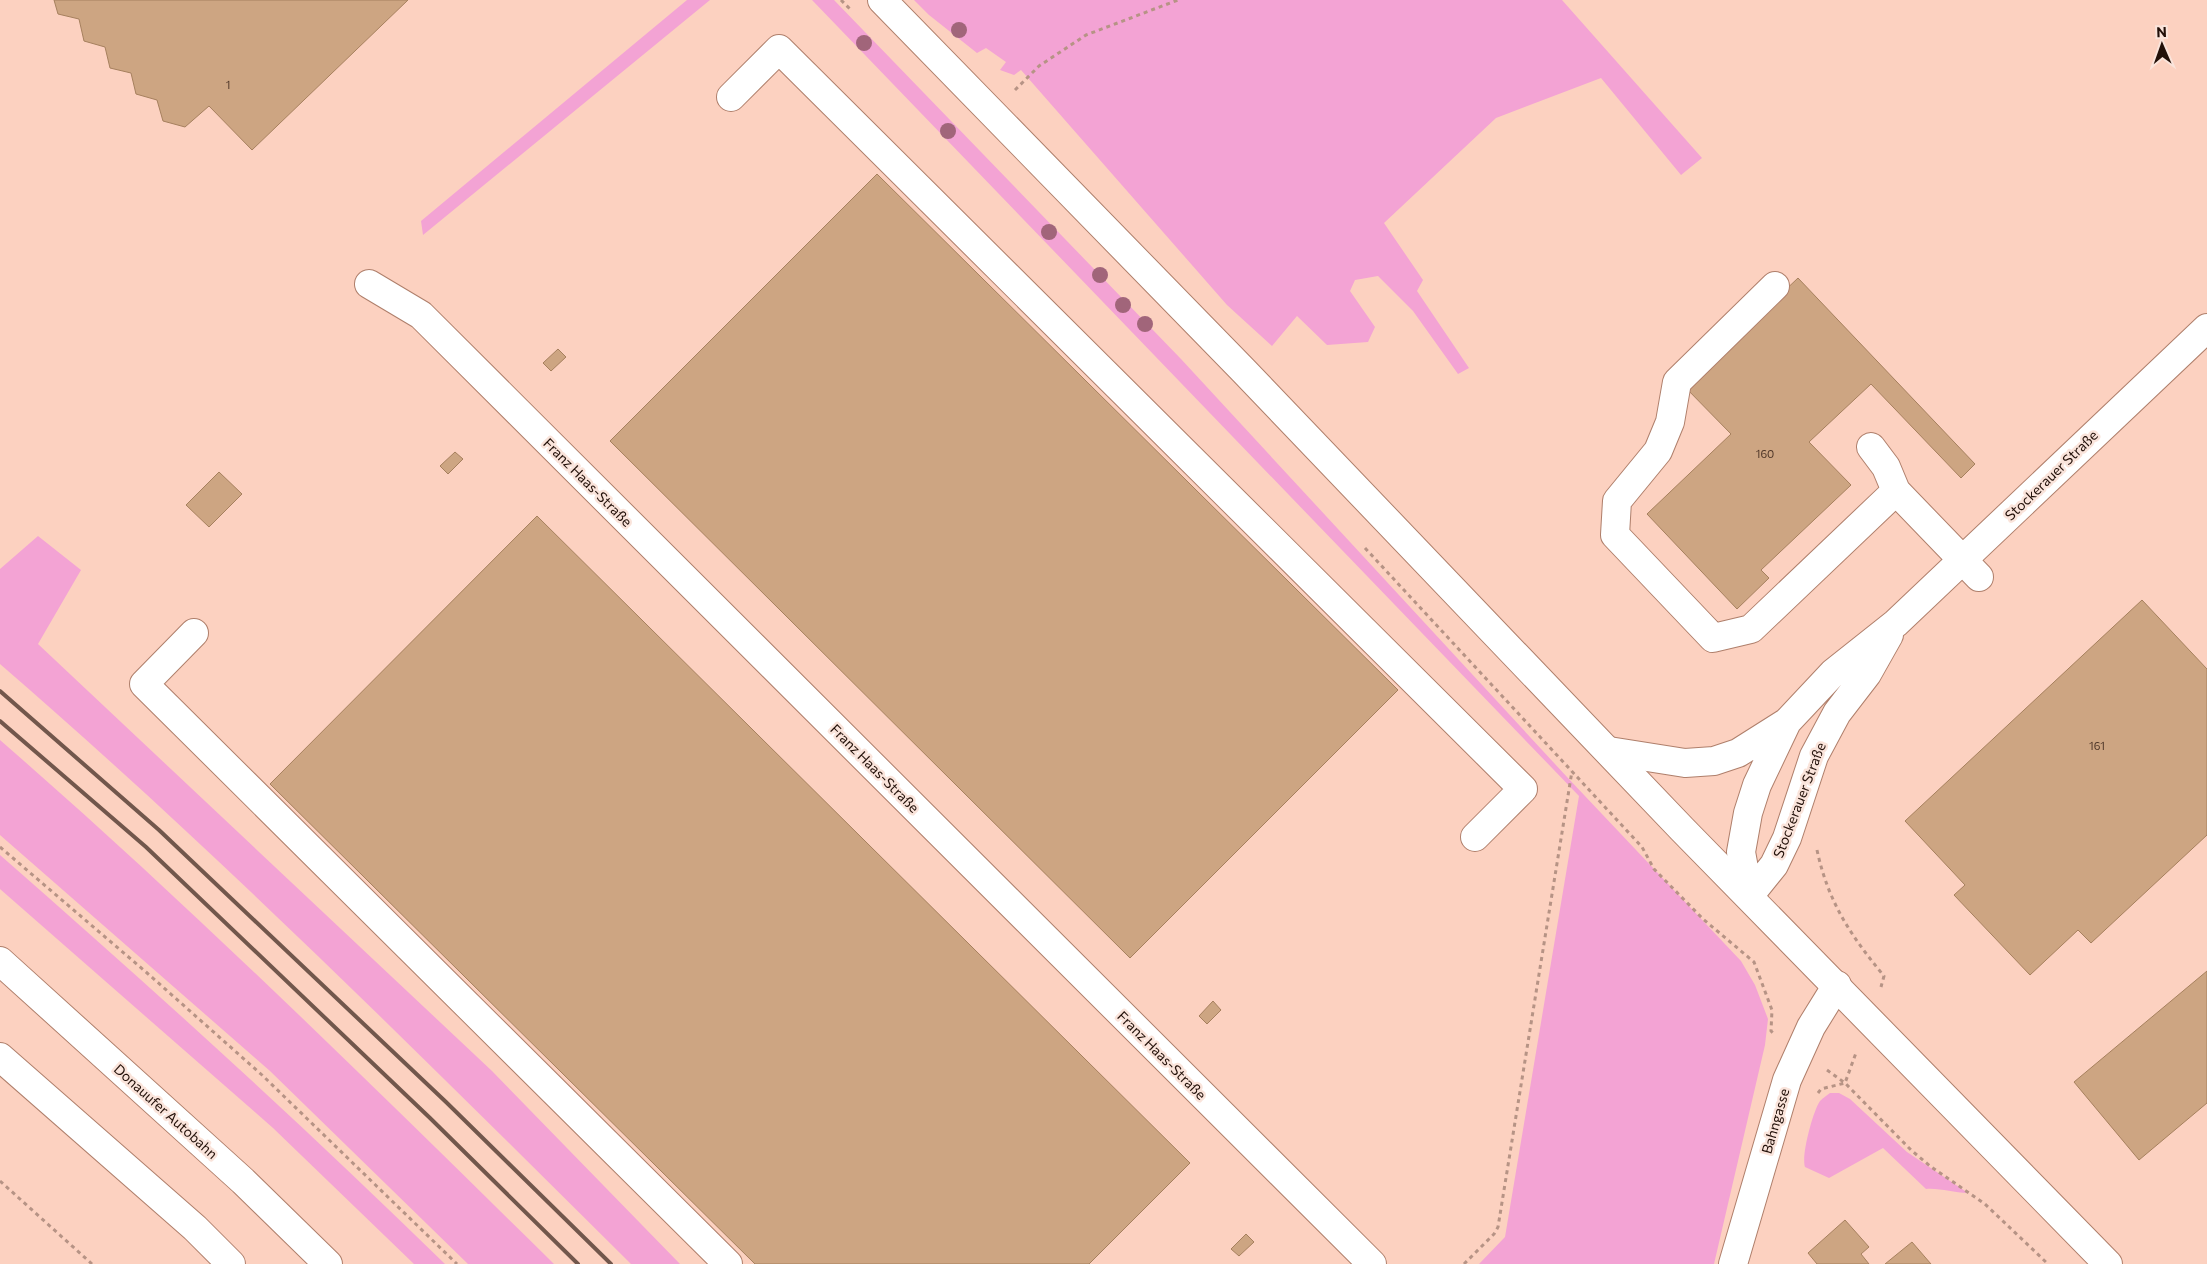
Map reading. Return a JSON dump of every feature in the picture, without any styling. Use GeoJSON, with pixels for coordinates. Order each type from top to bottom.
{"type":"FeatureCollection","features":[{"type":"Feature","properties":{"kind":"main road"},"geometry":{"type":"LineString","coordinates":[[882,0],[1243,370],[1609,752],[2108,1264]]}},
{"type":"Feature","properties":{"kind":"main road"},"geometry":{"type":"LineString","coordinates":[[731,97],[779,49],[1510,775],[1524,789],[1475,837]]}},
{"type":"Feature","properties":{"kind":"main road","name":"Franz Haas-Straße"},"geometry":{"type":"LineString","coordinates":[[370,284],[421,315],[1372,1264]]}},
{"type":"Feature","properties":{"kind":"main road"},"geometry":{"type":"LineString","coordinates":[[1775,286],[1677,382],[1670,422],[1658,451],[1617,500],[1615,535],[1712,638],[1751,629],[1896,491]]}},
{"type":"Feature","properties":{"kind":"main road","name":"Stockerauer Straße"},"geometry":{"type":"LineString","coordinates":[[1609,752],[1685,763],[1714,761],[1738,753],[1787,722],[1833,673],[1970,568],[2207,328]]}},
{"type":"Feature","properties":{"kind":"main road"},"geometry":{"type":"LineString","coordinates":[[1871,447],[1886,467],[1896,491],[1970,568]]}},
{"type":"Feature","properties":{"kind":"main road","name":"Stockerauer Straße"},"geometry":{"type":"LineString","coordinates":[[1749,896],[1774,865],[1787,838],[1814,756],[1837,714],[1867,674],[1896,623]]}},
{"type":"Feature","properties":{"kind":"main road"},"geometry":{"type":"LineString","coordinates":[[194,633],[144,684],[728,1264]]}},
{"type":"Feature","properties":{"kind":"main road","name":"Stockerauer Straße"},"geometry":{"type":"LineString","coordinates":[[1749,896],[1741,852],[1748,813],[1757,785],[1787,722]]}},
{"type":"Feature","properties":{"kind":"main road","name":"Donauufer Autobahn"},"geometry":{"type":"LineString","coordinates":[[0,961],[243,1181],[328,1264]]}},
{"type":"Feature","properties":{"kind":"main road","name":"Bahngasse"},"geometry":{"type":"LineString","coordinates":[[1742,1260],[1787,1080],[1799,1051],[1837,986]]}},
{"type":"Feature","properties":{"kind":"main road"},"geometry":{"type":"LineString","coordinates":[[0,1057],[195,1228],[231,1264]]}},
{"type":"Feature","properties":{"kind":"path"},"geometry":{"type":"LineString","coordinates":[[841,0],[855,14]]}},
{"type":"Feature","properties":{"kind":"path"},"geometry":{"type":"LineString","coordinates":[[992,114],[1039,66],[1086,34],[1178,0]]}},
{"type":"Feature","properties":{"kind":"path"},"geometry":{"type":"LineString","coordinates":[[1364,546],[1642,847],[1654,869],[1703,919],[1754,962],[1772,1010],[1770,1031],[1846,1083],[1911,1150],[1930,1166],[1985,1204],[2048,1264]]}},
{"type":"Feature","properties":{"kind":"path"},"geometry":{"type":"LineString","coordinates":[[1464,1264],[1494,1234],[1498,1227],[1572,771]]}},
{"type":"Feature","properties":{"kind":"path"},"geometry":{"type":"LineString","coordinates":[[0,847],[146,972],[255,1069],[457,1264]]}},
{"type":"Feature","properties":{"kind":"path"},"geometry":{"type":"LineString","coordinates":[[1817,849],[1823,879],[1853,938],[1884,976],[1846,1083]]}},
{"type":"Feature","properties":{"kind":"path"},"geometry":{"type":"LineString","coordinates":[[1815,1097],[1821,1090],[1846,1083]]}},
{"type":"Feature","properties":{"kind":"path"},"geometry":{"type":"LineString","coordinates":[[0,1181],[92,1264]]}},
{"type":"Feature","properties":{"kind":"shaded area"},"geometry":{"type":"Polygon","coordinates":[[[687,0],[710,0],[423,235],[421,221],[687,0]]]}},
{"type":"Feature","properties":{"kind":"shaded area"},"geometry":{"type":"Polygon","coordinates":[[[812,0],[834,0],[1181,359],[1567,777],[1741,961],[1755,985],[1768,1019],[1765,1045],[1714,1264],[1479,1264],[1505,1237],[1579,796],[812,0]]]}},
{"type":"Feature","properties":{"kind":"shaded area"},"geometry":{"type":"Polygon","coordinates":[[[914,0],[1562,0],[1702,158],[1681,175],[1601,78],[1496,118],[1384,223],[1423,280],[1417,291],[1469,368],[1458,374],[1413,311],[1378,276],[1355,280],[1350,291],[1375,327],[1368,342],[1327,345],[1297,316],[1272,346],[1227,305],[1021,70],[1014,75],[1000,70],[1006,62],[986,48],[977,53],[929,15],[914,0]]]}},
{"type":"Feature","properties":{"kind":"shaded area"},"geometry":{"type":"Polygon","coordinates":[[[38,536],[81,570],[38,644],[492,1071],[680,1264],[631,1264],[321,959],[162,809],[0,664],[0,569],[38,536]]]}},
{"type":"Feature","properties":{"kind":"shaded area"},"geometry":{"type":"Polygon","coordinates":[[[0,740],[72,803],[212,932],[554,1264],[468,1264],[270,1071],[0,835],[0,740]]]}},
{"type":"Feature","properties":{"kind":"shaded area"},"geometry":{"type":"Polygon","coordinates":[[[0,855],[226,1056],[445,1264],[414,1264],[273,1128],[0,889],[0,855]]]}},
{"type":"Feature","properties":{"kind":"shaded area"},"geometry":{"type":"Polygon","coordinates":[[[1830,1093],[1839,1093],[1850,1099],[1907,1152],[1968,1193],[1926,1189],[1883,1148],[1829,1178],[1805,1167],[1806,1144],[1814,1114],[1820,1101],[1830,1093]]]}},
{"type":"Feature","properties":{"kind":"building"},"geometry":{"type":"Polygon","coordinates":[[[54,0],[408,0],[252,150],[209,106],[185,127],[163,121],[157,100],[136,94],[131,73],[110,68],[105,47],[84,41],[79,19],[58,14],[54,0]]]}},
{"type":"Feature","properties":{"kind":"building"},"geometry":{"type":"Polygon","coordinates":[[[877,174],[1398,690],[1130,958],[610,441],[877,174]]]}},
{"type":"Feature","properties":{"kind":"building"},"geometry":{"type":"Polygon","coordinates":[[[1798,278],[1975,464],[1961,478],[1871,384],[1809,442],[1851,485],[1761,570],[1769,578],[1737,609],[1647,514],[1731,434],[1684,386],[1798,278]]]}},
{"type":"Feature","properties":{"kind":"building"},"geometry":{"type":"Polygon","coordinates":[[[558,349],[566,357],[551,371],[543,363],[558,349]]]}},
{"type":"Feature","properties":{"kind":"building"},"geometry":{"type":"Polygon","coordinates":[[[455,452],[463,459],[448,474],[440,466],[455,452]]]}},
{"type":"Feature","properties":{"kind":"building"},"geometry":{"type":"Polygon","coordinates":[[[219,472],[242,494],[209,527],[186,505],[219,472]]]}},
{"type":"Feature","properties":{"kind":"building"},"geometry":{"type":"Polygon","coordinates":[[[537,516],[1190,1163],[1089,1264],[755,1264],[270,784],[537,516]]]}},
{"type":"Feature","properties":{"kind":"building"},"geometry":{"type":"Polygon","coordinates":[[[2142,600],[2207,669],[2207,835],[2091,943],[2078,930],[2030,975],[1954,895],[1965,885],[1905,821],[2142,600]]]}},
{"type":"Feature","properties":{"kind":"building"},"geometry":{"type":"Polygon","coordinates":[[[2207,971],[2207,1103],[2139,1160],[2074,1082],[2207,971]]]}},
{"type":"Feature","properties":{"kind":"building"},"geometry":{"type":"Polygon","coordinates":[[[1213,1001],[1221,1010],[1207,1024],[1199,1016],[1213,1001]]]}},
{"type":"Feature","properties":{"kind":"building"},"geometry":{"type":"Polygon","coordinates":[[[1845,1220],[1869,1247],[1861,1254],[1869,1264],[1817,1264],[1808,1253],[1845,1220]]]}},
{"type":"Feature","properties":{"kind":"building"},"geometry":{"type":"Polygon","coordinates":[[[1246,1234],[1254,1242],[1239,1256],[1231,1249],[1246,1234]]]}},
{"type":"Feature","properties":{"kind":"building"},"geometry":{"type":"Polygon","coordinates":[[[1912,1242],[1931,1264],[1885,1264],[1912,1242]]]}},
{"type":"Feature","properties":{"kind":"railway"},"geometry":{"type":"LineString","coordinates":[[0,691],[159,830],[446,1102],[611,1264]]}},
{"type":"Feature","properties":{"kind":"railway"},"geometry":{"type":"LineString","coordinates":[[0,721],[146,847],[430,1118],[578,1264]]}}]}
